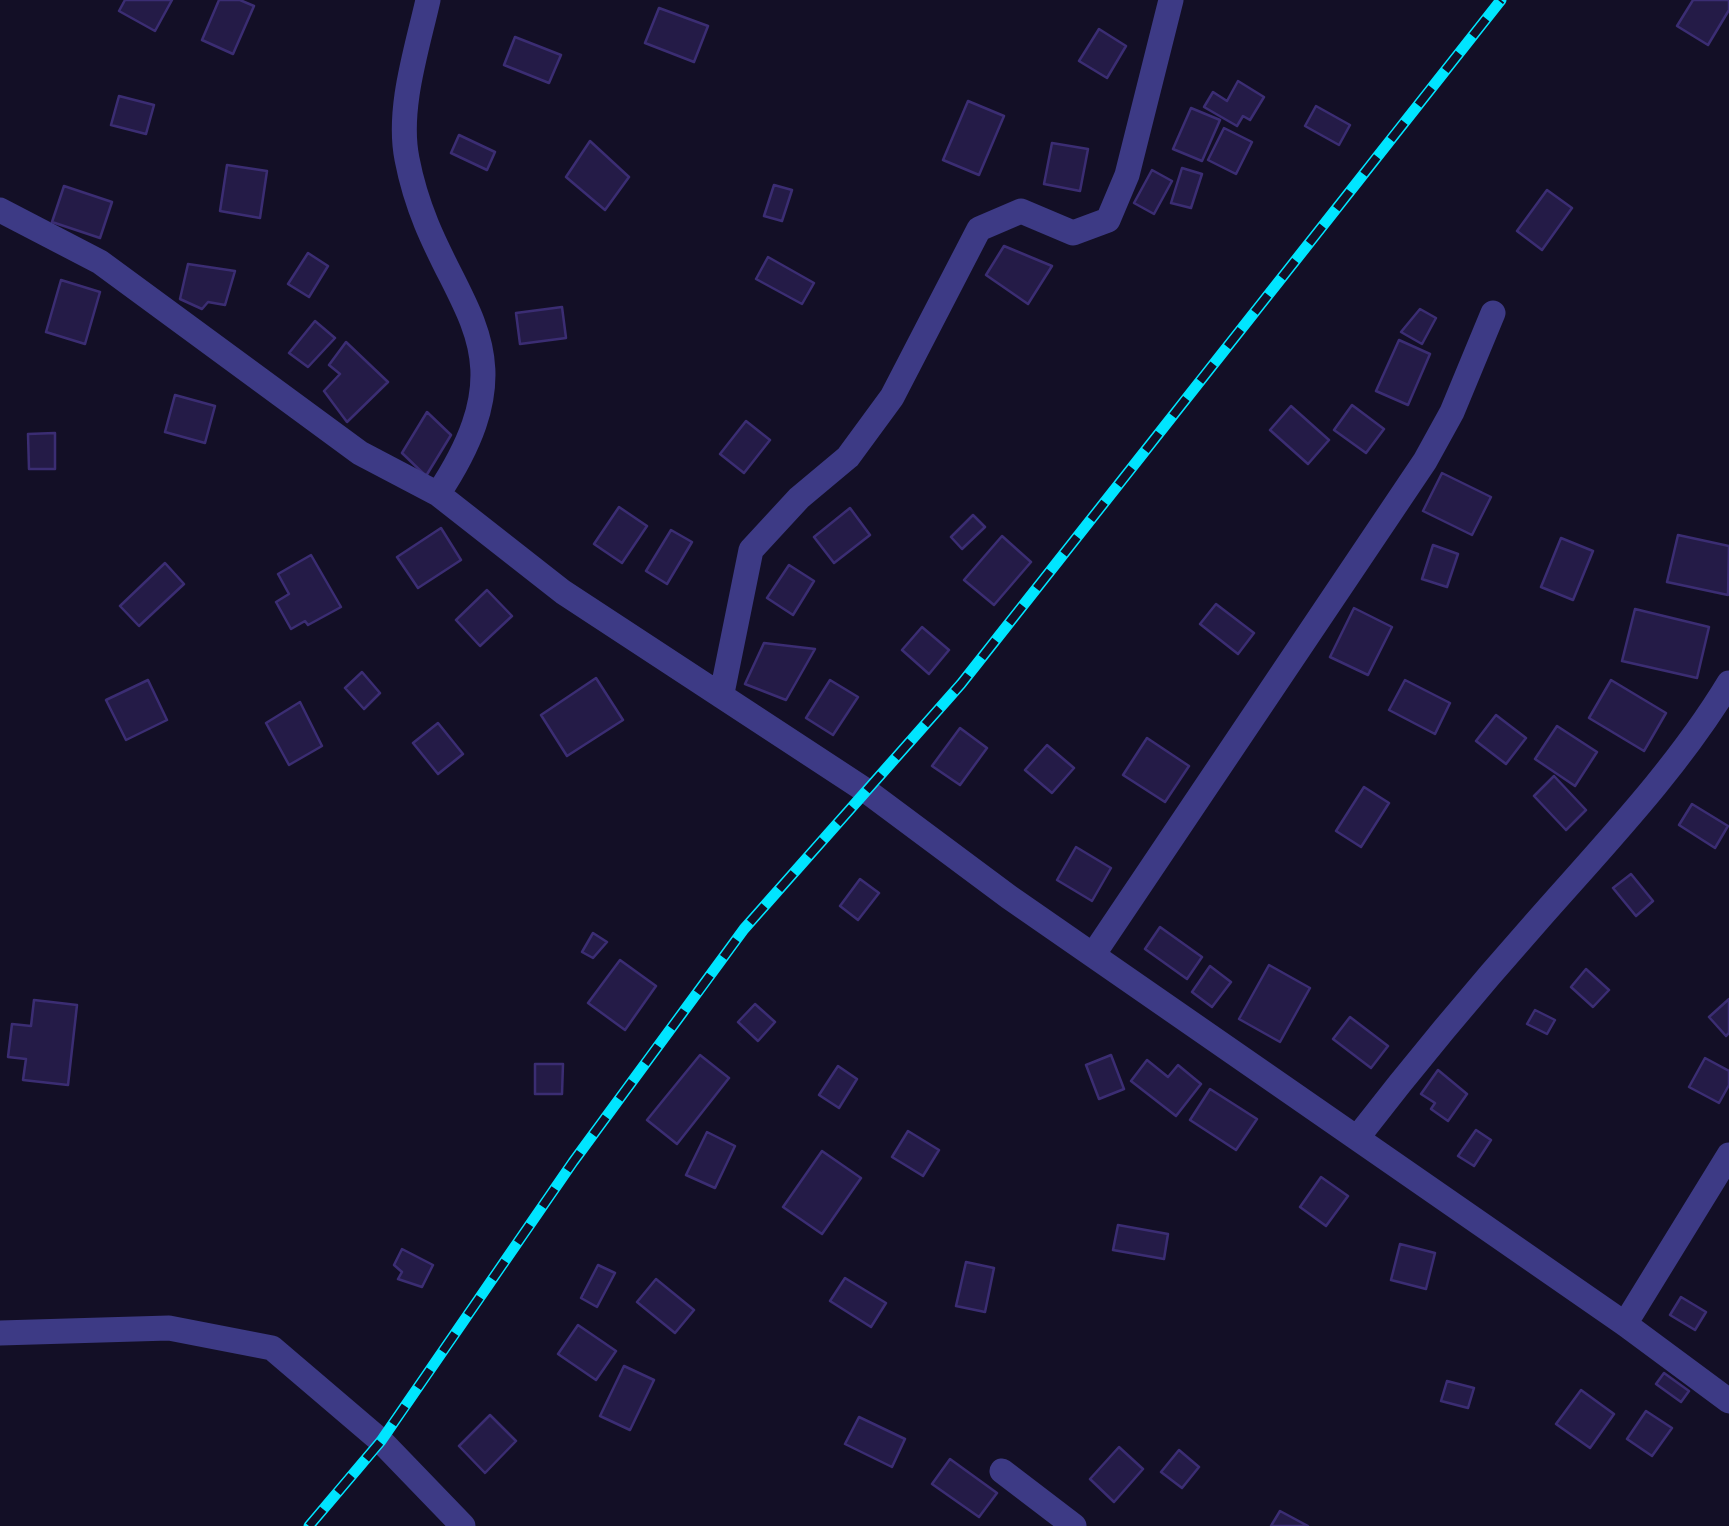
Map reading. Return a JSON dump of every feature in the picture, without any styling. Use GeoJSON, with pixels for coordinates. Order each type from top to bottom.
{"type":"FeatureCollection","features":[{"type":"Feature","properties":{"kind":"street"},"geometry":{"type":"LineString","coordinates":[[428,0],[408,93],[406,158],[431,230],[484,348],[486,380],[465,454],[438,494]]}},
{"type":"Feature","properties":{"kind":"street"},"geometry":{"type":"LineString","coordinates":[[722,694],[751,550],[800,498],[848,457],[892,396],[978,229],[1022,211],[1073,233],[1108,220],[1127,175],[1171,0]]}},
{"type":"Feature","properties":{"kind":"street"},"geometry":{"type":"LineString","coordinates":[[0,210],[100,262],[360,453],[438,494],[562,592],[722,694],[1626,1324],[1729,1400]]}},
{"type":"Feature","properties":{"kind":"street"},"geometry":{"type":"LineString","coordinates":[[1093,954],[1425,461],[1452,412],[1493,312]]}},
{"type":"Feature","properties":{"kind":"street"},"geometry":{"type":"LineString","coordinates":[[1357,1138],[1445,1025],[1594,857],[1708,718],[1729,683]]}},
{"type":"Feature","properties":{"kind":"street"},"geometry":{"type":"LineString","coordinates":[[1626,1324],[1729,1154]]}},
{"type":"Feature","properties":{"kind":"street"},"geometry":{"type":"LineString","coordinates":[[0,1333],[169,1328],[272,1348],[380,1441],[462,1526]]}},
{"type":"Feature","properties":{"kind":"street"},"geometry":{"type":"LineString","coordinates":[[1002,1472],[1074,1526]]}},
{"type":"Feature","properties":{"kind":"building"},"geometry":{"type":"Polygon","coordinates":[[[125,0],[172,0],[155,31],[119,11],[125,0]]]}},
{"type":"Feature","properties":{"kind":"building"},"geometry":{"type":"Polygon","coordinates":[[[219,0],[240,0],[254,6],[233,54],[202,40],[219,0]]]}},
{"type":"Feature","properties":{"kind":"building"},"geometry":{"type":"Polygon","coordinates":[[[1693,0],[1729,0],[1729,10],[1708,45],[1677,26],[1693,0]]]}},
{"type":"Feature","properties":{"kind":"building"},"geometry":{"type":"Polygon","coordinates":[[[659,8],[708,26],[694,62],[645,43],[659,8]]]}},
{"type":"Feature","properties":{"kind":"building"},"geometry":{"type":"Polygon","coordinates":[[[1099,29],[1126,46],[1107,78],[1079,61],[1099,29]]]}},
{"type":"Feature","properties":{"kind":"building"},"geometry":{"type":"Polygon","coordinates":[[[515,37],[561,55],[549,83],[504,65],[515,37]]]}},
{"type":"Feature","properties":{"kind":"building"},"geometry":{"type":"Polygon","coordinates":[[[1238,81],[1264,97],[1250,120],[1243,116],[1237,126],[1204,107],[1213,92],[1227,101],[1238,81]]]}},
{"type":"Feature","properties":{"kind":"building"},"geometry":{"type":"Polygon","coordinates":[[[119,96],[154,105],[146,134],[111,125],[119,96]]]}},
{"type":"Feature","properties":{"kind":"building"},"geometry":{"type":"Polygon","coordinates":[[[968,101],[1004,116],[979,175],[943,160],[968,101]]]}},
{"type":"Feature","properties":{"kind":"building"},"geometry":{"type":"Polygon","coordinates":[[[1316,106],[1350,125],[1339,145],[1305,126],[1316,106]]]}},
{"type":"Feature","properties":{"kind":"building"},"geometry":{"type":"Polygon","coordinates":[[[1191,108],[1220,120],[1202,161],[1173,149],[1191,108]]]}},
{"type":"Feature","properties":{"kind":"building"},"geometry":{"type":"Polygon","coordinates":[[[1224,128],[1252,142],[1236,174],[1208,160],[1224,128]]]}},
{"type":"Feature","properties":{"kind":"building"},"geometry":{"type":"Polygon","coordinates":[[[459,135],[495,152],[487,170],[451,153],[459,135]]]}},
{"type":"Feature","properties":{"kind":"building"},"geometry":{"type":"Polygon","coordinates":[[[590,141],[629,177],[605,210],[566,177],[590,141]]]}},
{"type":"Feature","properties":{"kind":"building"},"geometry":{"type":"Polygon","coordinates":[[[1052,143],[1088,149],[1080,191],[1044,184],[1052,143]]]}},
{"type":"Feature","properties":{"kind":"building"},"geometry":{"type":"Polygon","coordinates":[[[227,165],[267,171],[260,218],[220,211],[227,165]]]}},
{"type":"Feature","properties":{"kind":"building"},"geometry":{"type":"Polygon","coordinates":[[[1182,168],[1202,174],[1191,208],[1171,203],[1182,168]]]}},
{"type":"Feature","properties":{"kind":"building"},"geometry":{"type":"Polygon","coordinates":[[[1152,170],[1172,181],[1154,214],[1134,203],[1152,170]]]}},
{"type":"Feature","properties":{"kind":"building"},"geometry":{"type":"Polygon","coordinates":[[[774,185],[792,190],[782,221],[764,216],[774,185]]]}},
{"type":"Feature","properties":{"kind":"building"},"geometry":{"type":"Polygon","coordinates":[[[64,186],[112,202],[100,238],[52,222],[64,186]]]}},
{"type":"Feature","properties":{"kind":"building"},"geometry":{"type":"Polygon","coordinates":[[[1547,190],[1572,208],[1542,250],[1517,231],[1547,190]]]}},
{"type":"Feature","properties":{"kind":"building"},"geometry":{"type":"Polygon","coordinates":[[[1004,246],[1052,266],[1028,304],[986,275],[1004,246]]]}},
{"type":"Feature","properties":{"kind":"building"},"geometry":{"type":"Polygon","coordinates":[[[308,253],[328,266],[309,297],[288,284],[308,253]]]}},
{"type":"Feature","properties":{"kind":"building"},"geometry":{"type":"Polygon","coordinates":[[[768,257],[814,283],[802,304],[756,279],[768,257]]]}},
{"type":"Feature","properties":{"kind":"building"},"geometry":{"type":"Polygon","coordinates":[[[188,264],[235,271],[225,305],[208,302],[202,309],[180,299],[188,264]]]}},
{"type":"Feature","properties":{"kind":"building"},"geometry":{"type":"Polygon","coordinates":[[[61,280],[100,292],[85,344],[46,332],[61,280]]]}},
{"type":"Feature","properties":{"kind":"building"},"geometry":{"type":"Polygon","coordinates":[[[562,307],[566,338],[520,344],[516,313],[562,307]]]}},
{"type":"Feature","properties":{"kind":"building"},"geometry":{"type":"Polygon","coordinates":[[[1420,309],[1436,318],[1422,344],[1401,332],[1420,309]]]}},
{"type":"Feature","properties":{"kind":"building"},"geometry":{"type":"Polygon","coordinates":[[[315,321],[335,338],[308,367],[289,353],[315,321]]]}},
{"type":"Feature","properties":{"kind":"building"},"geometry":{"type":"Polygon","coordinates":[[[1399,340],[1430,354],[1408,405],[1376,391],[1399,340]]]}},
{"type":"Feature","properties":{"kind":"building"},"geometry":{"type":"Polygon","coordinates":[[[346,342],[388,382],[347,422],[324,391],[340,374],[329,365],[346,342]]]}},
{"type":"Feature","properties":{"kind":"building"},"geometry":{"type":"Polygon","coordinates":[[[175,395],[215,406],[205,443],[165,432],[175,395]]]}},
{"type":"Feature","properties":{"kind":"building"},"geometry":{"type":"Polygon","coordinates":[[[1352,405],[1384,429],[1366,453],[1334,430],[1352,405]]]}},
{"type":"Feature","properties":{"kind":"building"},"geometry":{"type":"Polygon","coordinates":[[[1291,406],[1329,440],[1308,464],[1270,430],[1291,406]]]}},
{"type":"Feature","properties":{"kind":"building"},"geometry":{"type":"Polygon","coordinates":[[[427,412],[451,435],[426,476],[402,453],[427,412]]]}},
{"type":"Feature","properties":{"kind":"building"},"geometry":{"type":"Polygon","coordinates":[[[746,421],[770,440],[744,473],[720,454],[746,421]]]}},
{"type":"Feature","properties":{"kind":"building"},"geometry":{"type":"Polygon","coordinates":[[[55,433],[55,469],[29,469],[28,434],[55,433]]]}},
{"type":"Feature","properties":{"kind":"building"},"geometry":{"type":"Polygon","coordinates":[[[1442,473],[1491,497],[1472,535],[1423,511],[1442,473]]]}},
{"type":"Feature","properties":{"kind":"building"},"geometry":{"type":"Polygon","coordinates":[[[619,507],[647,526],[622,563],[594,544],[619,507]]]}},
{"type":"Feature","properties":{"kind":"building"},"geometry":{"type":"Polygon","coordinates":[[[850,508],[870,535],[834,563],[814,537],[850,508]]]}},
{"type":"Feature","properties":{"kind":"building"},"geometry":{"type":"Polygon","coordinates":[[[973,515],[985,527],[962,549],[951,537],[973,515]]]}},
{"type":"Feature","properties":{"kind":"building"},"geometry":{"type":"Polygon","coordinates":[[[441,528],[461,560],[418,588],[397,557],[441,528]]]}},
{"type":"Feature","properties":{"kind":"building"},"geometry":{"type":"Polygon","coordinates":[[[671,530],[692,542],[667,584],[646,571],[671,530]]]}},
{"type":"Feature","properties":{"kind":"building"},"geometry":{"type":"Polygon","coordinates":[[[1678,535],[1729,546],[1728,595],[1667,582],[1678,535]]]}},
{"type":"Feature","properties":{"kind":"building"},"geometry":{"type":"Polygon","coordinates":[[[1002,536],[1031,562],[994,605],[964,580],[1002,536]]]}},
{"type":"Feature","properties":{"kind":"building"},"geometry":{"type":"Polygon","coordinates":[[[1561,538],[1593,551],[1573,600],[1541,587],[1561,538]]]}},
{"type":"Feature","properties":{"kind":"building"},"geometry":{"type":"Polygon","coordinates":[[[1433,545],[1458,554],[1447,587],[1422,579],[1433,545]]]}},
{"type":"Feature","properties":{"kind":"building"},"geometry":{"type":"Polygon","coordinates":[[[311,555],[341,607],[308,625],[305,621],[291,629],[276,602],[289,594],[278,574],[311,555]]]}},
{"type":"Feature","properties":{"kind":"building"},"geometry":{"type":"Polygon","coordinates":[[[165,563],[184,584],[139,626],[120,606],[165,563]]]}},
{"type":"Feature","properties":{"kind":"building"},"geometry":{"type":"Polygon","coordinates":[[[789,565],[814,581],[793,615],[767,598],[789,565]]]}},
{"type":"Feature","properties":{"kind":"building"},"geometry":{"type":"Polygon","coordinates":[[[487,590],[512,616],[480,646],[456,620],[487,590]]]}},
{"type":"Feature","properties":{"kind":"building"},"geometry":{"type":"Polygon","coordinates":[[[1216,604],[1254,633],[1238,654],[1200,624],[1216,604]]]}},
{"type":"Feature","properties":{"kind":"building"},"geometry":{"type":"Polygon","coordinates":[[[1354,608],[1392,627],[1368,675],[1330,657],[1354,608]]]}},
{"type":"Feature","properties":{"kind":"building"},"geometry":{"type":"Polygon","coordinates":[[[1635,609],[1709,627],[1697,678],[1622,661],[1635,609]]]}},
{"type":"Feature","properties":{"kind":"building"},"geometry":{"type":"Polygon","coordinates":[[[922,627],[949,650],[929,674],[902,650],[922,627]]]}},
{"type":"Feature","properties":{"kind":"building"},"geometry":{"type":"Polygon","coordinates":[[[764,643],[815,649],[786,700],[745,684],[764,643]]]}},
{"type":"Feature","properties":{"kind":"building"},"geometry":{"type":"Polygon","coordinates":[[[362,672],[380,693],[364,709],[345,688],[362,672]]]}},
{"type":"Feature","properties":{"kind":"building"},"geometry":{"type":"Polygon","coordinates":[[[596,678],[623,720],[567,756],[541,715],[596,678]]]}},
{"type":"Feature","properties":{"kind":"building"},"geometry":{"type":"Polygon","coordinates":[[[148,680],[167,720],[126,740],[106,700],[148,680]]]}},
{"type":"Feature","properties":{"kind":"building"},"geometry":{"type":"Polygon","coordinates":[[[830,680],[858,697],[833,735],[806,718],[830,680]]]}},
{"type":"Feature","properties":{"kind":"building"},"geometry":{"type":"Polygon","coordinates":[[[1405,680],[1450,703],[1435,734],[1389,710],[1405,680]]]}},
{"type":"Feature","properties":{"kind":"building"},"geometry":{"type":"Polygon","coordinates":[[[1611,680],[1666,713],[1644,751],[1589,718],[1611,680]]]}},
{"type":"Feature","properties":{"kind":"building"},"geometry":{"type":"Polygon","coordinates":[[[300,702],[322,746],[289,765],[266,723],[300,702]]]}},
{"type":"Feature","properties":{"kind":"building"},"geometry":{"type":"Polygon","coordinates":[[[1496,715],[1526,738],[1506,764],[1476,741],[1496,715]]]}},
{"type":"Feature","properties":{"kind":"building"},"geometry":{"type":"Polygon","coordinates":[[[438,723],[463,754],[438,774],[413,743],[438,723]]]}},
{"type":"Feature","properties":{"kind":"building"},"geometry":{"type":"Polygon","coordinates":[[[1557,726],[1597,752],[1575,786],[1535,759],[1557,726]]]}},
{"type":"Feature","properties":{"kind":"building"},"geometry":{"type":"Polygon","coordinates":[[[960,728],[987,748],[960,785],[932,766],[960,728]]]}},
{"type":"Feature","properties":{"kind":"building"},"geometry":{"type":"Polygon","coordinates":[[[1147,738],[1189,766],[1165,802],[1123,775],[1147,738]]]}},
{"type":"Feature","properties":{"kind":"building"},"geometry":{"type":"Polygon","coordinates":[[[1047,745],[1074,768],[1052,793],[1025,770],[1047,745]]]}},
{"type":"Feature","properties":{"kind":"building"},"geometry":{"type":"Polygon","coordinates":[[[1554,776],[1586,810],[1566,830],[1534,796],[1554,776]]]}},
{"type":"Feature","properties":{"kind":"building"},"geometry":{"type":"Polygon","coordinates":[[[1364,787],[1389,803],[1361,847],[1336,831],[1364,787]]]}},
{"type":"Feature","properties":{"kind":"building"},"geometry":{"type":"Polygon","coordinates":[[[1692,804],[1728,826],[1715,848],[1679,825],[1692,804]]]}},
{"type":"Feature","properties":{"kind":"building"},"geometry":{"type":"Polygon","coordinates":[[[1076,847],[1111,868],[1092,901],[1057,880],[1076,847]]]}},
{"type":"Feature","properties":{"kind":"building"},"geometry":{"type":"Polygon","coordinates":[[[1631,874],[1653,901],[1636,916],[1613,888],[1631,874]]]}},
{"type":"Feature","properties":{"kind":"building"},"geometry":{"type":"Polygon","coordinates":[[[860,879],[879,893],[858,920],[840,906],[860,879]]]}},
{"type":"Feature","properties":{"kind":"building"},"geometry":{"type":"Polygon","coordinates":[[[1160,927],[1202,957],[1187,979],[1145,949],[1160,927]]]}},
{"type":"Feature","properties":{"kind":"building"},"geometry":{"type":"Polygon","coordinates":[[[593,933],[607,942],[593,958],[582,952],[593,933]]]}},
{"type":"Feature","properties":{"kind":"building"},"geometry":{"type":"Polygon","coordinates":[[[620,960],[656,986],[625,1030],[588,1003],[620,960]]]}},
{"type":"Feature","properties":{"kind":"building"},"geometry":{"type":"Polygon","coordinates":[[[1269,965],[1310,988],[1280,1042],[1239,1019],[1269,965]]]}},
{"type":"Feature","properties":{"kind":"building"},"geometry":{"type":"Polygon","coordinates":[[[1210,966],[1231,982],[1212,1007],[1192,992],[1210,966]]]}},
{"type":"Feature","properties":{"kind":"building"},"geometry":{"type":"Polygon","coordinates":[[[1586,969],[1609,990],[1593,1007],[1571,987],[1586,969]]]}},
{"type":"Feature","properties":{"kind":"building"},"geometry":{"type":"Polygon","coordinates":[[[1729,999],[1729,1033],[1726,1036],[1709,1017],[1729,999]]]}},
{"type":"Feature","properties":{"kind":"building"},"geometry":{"type":"Polygon","coordinates":[[[34,1000],[77,1005],[68,1085],[23,1080],[26,1059],[8,1057],[12,1024],[31,1026],[34,1000]]]}},
{"type":"Feature","properties":{"kind":"building"},"geometry":{"type":"Polygon","coordinates":[[[755,1004],[775,1022],[758,1041],[738,1022],[755,1004]]]}},
{"type":"Feature","properties":{"kind":"building"},"geometry":{"type":"Polygon","coordinates":[[[1535,1010],[1555,1020],[1547,1034],[1527,1024],[1535,1010]]]}},
{"type":"Feature","properties":{"kind":"building"},"geometry":{"type":"Polygon","coordinates":[[[1350,1017],[1388,1046],[1371,1068],[1333,1039],[1350,1017]]]}},
{"type":"Feature","properties":{"kind":"building"},"geometry":{"type":"Polygon","coordinates":[[[700,1055],[729,1078],[677,1144],[647,1120],[700,1055]]]}},
{"type":"Feature","properties":{"kind":"building"},"geometry":{"type":"Polygon","coordinates":[[[1111,1055],[1124,1089],[1099,1099],[1086,1065],[1111,1055]]]}},
{"type":"Feature","properties":{"kind":"building"},"geometry":{"type":"Polygon","coordinates":[[[1705,1058],[1729,1071],[1729,1085],[1719,1103],[1689,1087],[1705,1058]]]}},
{"type":"Feature","properties":{"kind":"building"},"geometry":{"type":"Polygon","coordinates":[[[1147,1060],[1168,1077],[1178,1065],[1201,1084],[1176,1116],[1131,1081],[1147,1060]]]}},
{"type":"Feature","properties":{"kind":"building"},"geometry":{"type":"Polygon","coordinates":[[[535,1064],[563,1064],[562,1094],[535,1094],[535,1064]]]}},
{"type":"Feature","properties":{"kind":"building"},"geometry":{"type":"Polygon","coordinates":[[[838,1066],[857,1079],[839,1108],[819,1095],[838,1066]]]}},
{"type":"Feature","properties":{"kind":"building"},"geometry":{"type":"Polygon","coordinates":[[[1438,1070],[1467,1094],[1448,1121],[1431,1109],[1435,1103],[1421,1094],[1438,1070]]]}},
{"type":"Feature","properties":{"kind":"building"},"geometry":{"type":"Polygon","coordinates":[[[1210,1089],[1257,1119],[1236,1150],[1190,1120],[1210,1089]]]}},
{"type":"Feature","properties":{"kind":"building"},"geometry":{"type":"Polygon","coordinates":[[[1476,1130],[1491,1140],[1474,1166],[1458,1156],[1476,1130]]]}},
{"type":"Feature","properties":{"kind":"building"},"geometry":{"type":"Polygon","coordinates":[[[908,1131],[939,1150],[923,1176],[892,1157],[908,1131]]]}},
{"type":"Feature","properties":{"kind":"building"},"geometry":{"type":"Polygon","coordinates":[[[707,1132],[735,1146],[715,1188],[686,1175],[707,1132]]]}},
{"type":"Feature","properties":{"kind":"building"},"geometry":{"type":"Polygon","coordinates":[[[822,1151],[861,1178],[822,1234],[783,1207],[822,1151]]]}},
{"type":"Feature","properties":{"kind":"building"},"geometry":{"type":"Polygon","coordinates":[[[1321,1177],[1348,1196],[1326,1226],[1300,1207],[1321,1177]]]}},
{"type":"Feature","properties":{"kind":"building"},"geometry":{"type":"Polygon","coordinates":[[[1118,1225],[1168,1234],[1164,1259],[1113,1250],[1118,1225]]]}},
{"type":"Feature","properties":{"kind":"building"},"geometry":{"type":"Polygon","coordinates":[[[1400,1244],[1435,1253],[1426,1289],[1391,1280],[1400,1244]]]}},
{"type":"Feature","properties":{"kind":"building"},"geometry":{"type":"Polygon","coordinates":[[[402,1249],[433,1265],[422,1287],[398,1279],[402,1272],[394,1265],[402,1249]]]}},
{"type":"Feature","properties":{"kind":"building"},"geometry":{"type":"Polygon","coordinates":[[[966,1262],[994,1268],[985,1312],[956,1306],[966,1262]]]}},
{"type":"Feature","properties":{"kind":"building"},"geometry":{"type":"Polygon","coordinates":[[[598,1265],[615,1273],[597,1307],[581,1298],[598,1265]]]}},
{"type":"Feature","properties":{"kind":"building"},"geometry":{"type":"Polygon","coordinates":[[[845,1278],[886,1303],[871,1327],[830,1301],[845,1278]]]}},
{"type":"Feature","properties":{"kind":"building"},"geometry":{"type":"Polygon","coordinates":[[[656,1279],[694,1310],[675,1333],[637,1302],[656,1279]]]}},
{"type":"Feature","properties":{"kind":"building"},"geometry":{"type":"Polygon","coordinates":[[[1681,1297],[1706,1312],[1695,1330],[1670,1315],[1681,1297]]]}},
{"type":"Feature","properties":{"kind":"building"},"geometry":{"type":"Polygon","coordinates":[[[578,1325],[616,1351],[596,1380],[558,1354],[578,1325]]]}},
{"type":"Feature","properties":{"kind":"building"},"geometry":{"type":"Polygon","coordinates":[[[624,1366],[654,1380],[630,1430],[600,1416],[624,1366]]]}},
{"type":"Feature","properties":{"kind":"building"},"geometry":{"type":"Polygon","coordinates":[[[1664,1373],[1689,1391],[1681,1402],[1656,1384],[1664,1373]]]}},
{"type":"Feature","properties":{"kind":"building"},"geometry":{"type":"Polygon","coordinates":[[[1447,1381],[1474,1388],[1468,1408],[1441,1401],[1447,1381]]]}},
{"type":"Feature","properties":{"kind":"building"},"geometry":{"type":"Polygon","coordinates":[[[1581,1390],[1614,1414],[1590,1448],[1556,1424],[1581,1390]]]}},
{"type":"Feature","properties":{"kind":"building"},"geometry":{"type":"Polygon","coordinates":[[[1646,1411],[1672,1428],[1652,1456],[1627,1439],[1646,1411]]]}},
{"type":"Feature","properties":{"kind":"building"},"geometry":{"type":"Polygon","coordinates":[[[490,1415],[516,1441],[485,1473],[459,1446],[490,1415]]]}},
{"type":"Feature","properties":{"kind":"building"},"geometry":{"type":"Polygon","coordinates":[[[859,1417],[905,1439],[892,1467],[845,1444],[859,1417]]]}},
{"type":"Feature","properties":{"kind":"building"},"geometry":{"type":"Polygon","coordinates":[[[1119,1447],[1143,1469],[1114,1502],[1090,1479],[1119,1447]]]}},
{"type":"Feature","properties":{"kind":"building"},"geometry":{"type":"Polygon","coordinates":[[[1179,1450],[1199,1467],[1182,1488],[1161,1472],[1179,1450]]]}},
{"type":"Feature","properties":{"kind":"building"},"geometry":{"type":"Polygon","coordinates":[[[950,1459],[997,1493],[979,1517],[932,1484],[950,1459]]]}},
{"type":"Feature","properties":{"kind":"building"},"geometry":{"type":"Polygon","coordinates":[[[1280,1511],[1308,1526],[1271,1526],[1280,1511]]]}},
{"type":"Feature","properties":{"kind":"railway"},"geometry":{"type":"LineString","coordinates":[[309,1526],[381,1441],[573,1162],[744,929],[961,684],[1501,0]]}}]}
